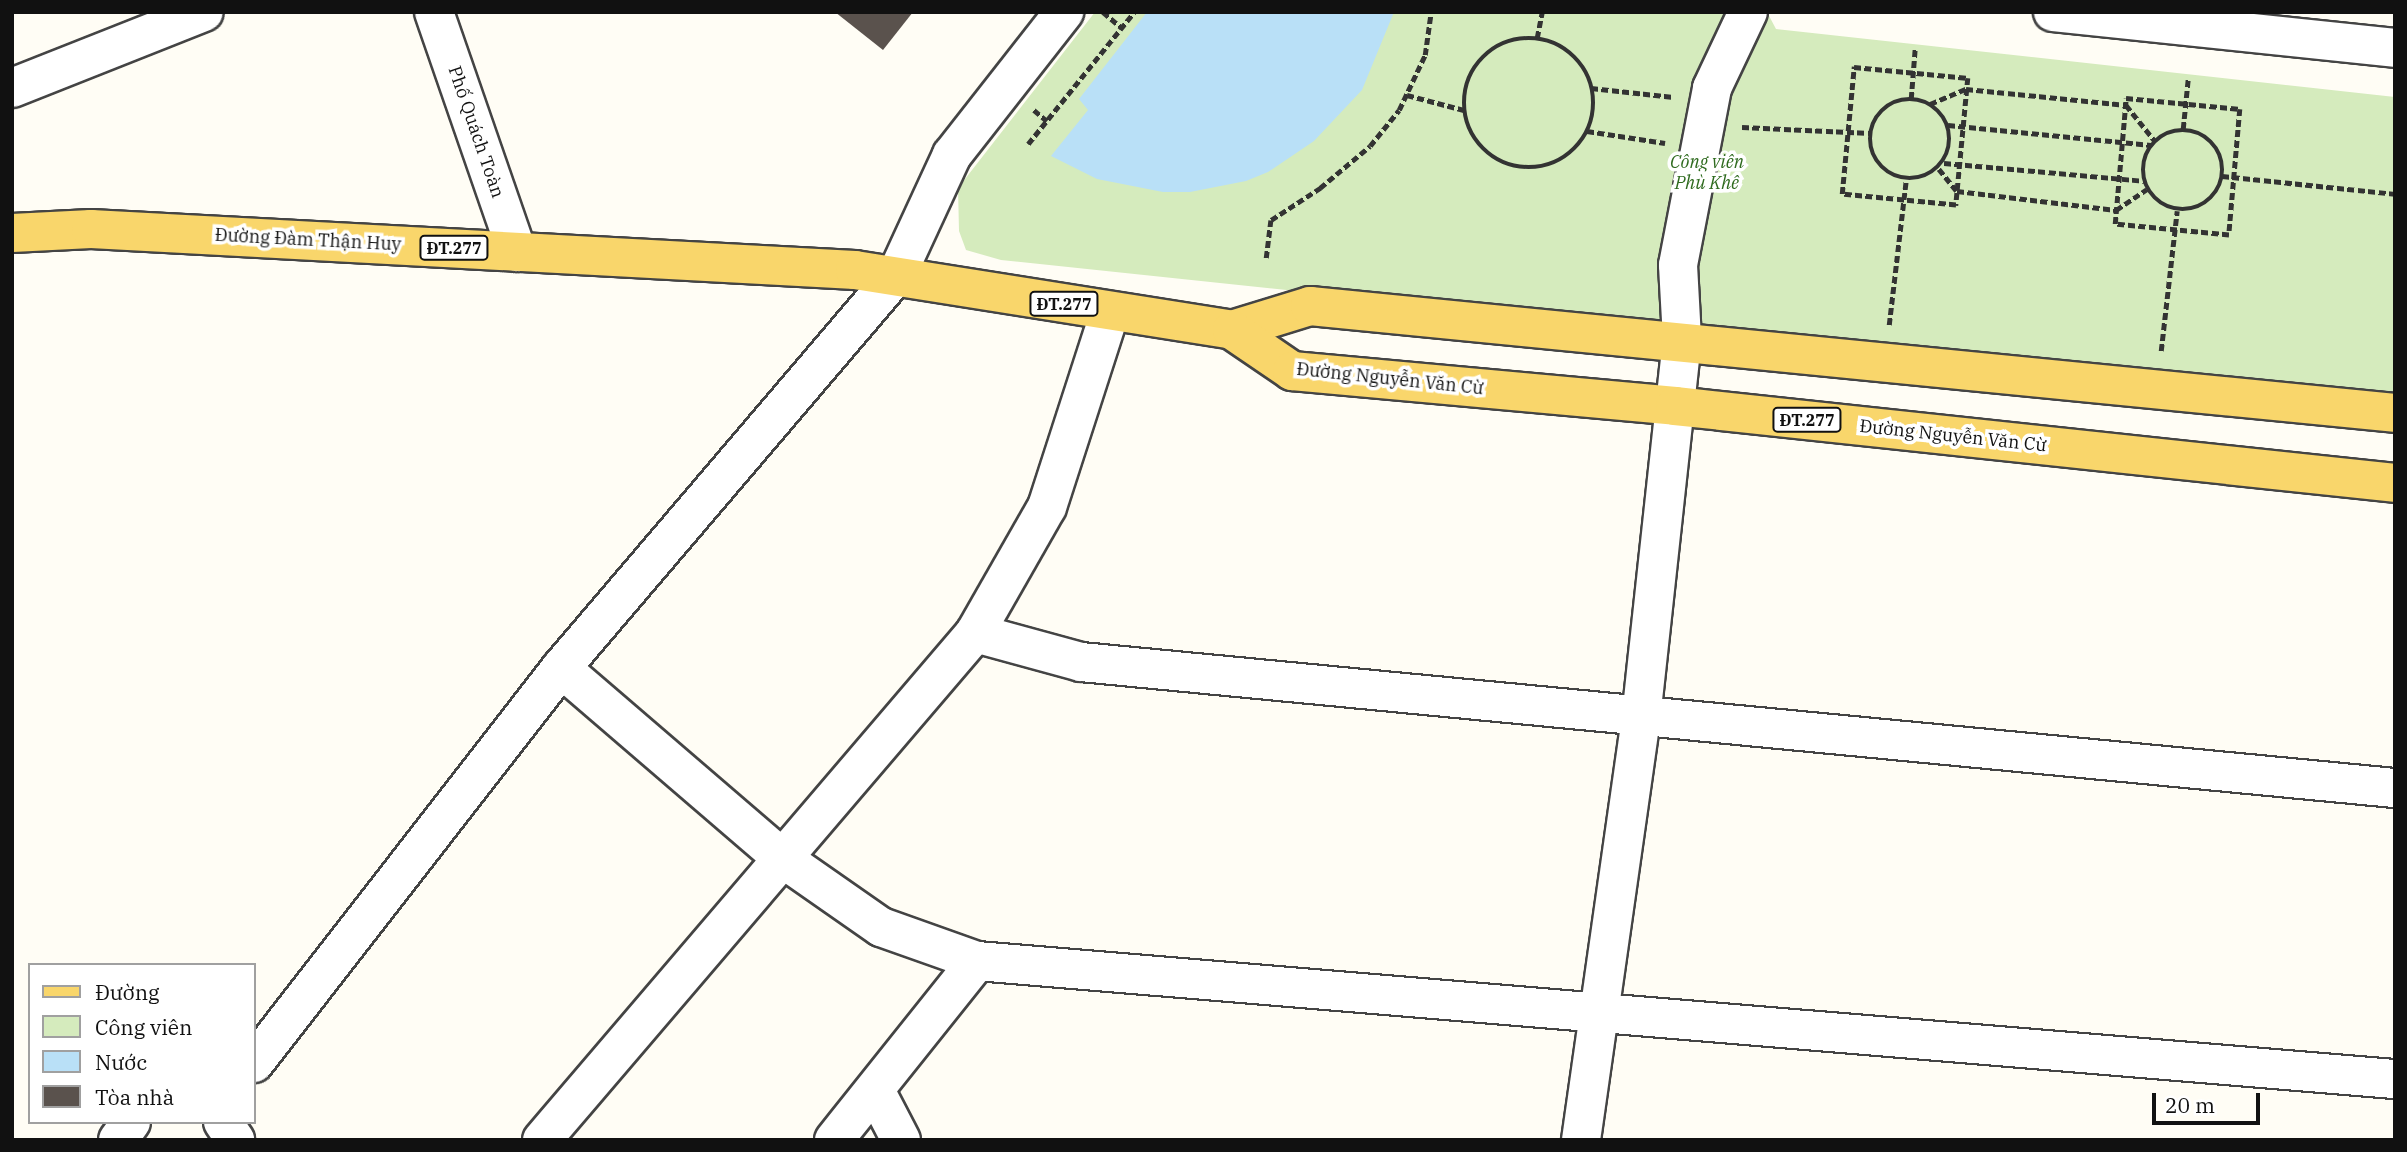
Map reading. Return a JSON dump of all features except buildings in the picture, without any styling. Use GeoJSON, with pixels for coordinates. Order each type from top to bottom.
{"type":"FeatureCollection","features":[{"type":"Feature","properties":{"kind":"main road","name":"Đường Đàm Thận Huy"},"geometry":{"type":"LineString","coordinates":[[12,233],[91,229],[897,274]]}},
{"type":"Feature","properties":{"kind":"main road","name":"Đường Nguyễn Văn Cừ"},"geometry":{"type":"LineString","coordinates":[[897,274],[1110,312],[1232,330],[1310,306],[1682,340],[2395,413]]}},
{"type":"Feature","properties":{"kind":"main road","name":"Đường Nguyễn Văn Cừ"},"geometry":{"type":"LineString","coordinates":[[1232,330],[1292,371],[1675,406],[2395,483]]}},
{"type":"Feature","properties":{"kind":"street"},"geometry":{"type":"LineString","coordinates":[[12,88],[204,12]]}},
{"type":"Feature","properties":{"kind":"street","name":"Phố Quách Toàn"},"geometry":{"type":"LineString","coordinates":[[434,12],[517,252]]}},
{"type":"Feature","properties":{"kind":"street"},"geometry":{"type":"LineString","coordinates":[[256,1060],[561,668],[897,274],[952,155],[1065,12]]}},
{"type":"Feature","properties":{"kind":"street"},"geometry":{"type":"LineString","coordinates":[[1581,1140],[1641,718],[1682,340],[1678,265],[1705,125],[1748,12]]}},
{"type":"Feature","properties":{"kind":"street"},"geometry":{"type":"LineString","coordinates":[[2053,12],[2395,48]]}},
{"type":"Feature","properties":{"kind":"street"},"geometry":{"type":"LineString","coordinates":[[542,1140],[975,633],[1048,507],[1110,312]]}},
{"type":"Feature","properties":{"kind":"street"},"geometry":{"type":"LineString","coordinates":[[975,633],[1081,662],[1641,718],[2395,788]]}},
{"type":"Feature","properties":{"kind":"street"},"geometry":{"type":"LineString","coordinates":[[561,668],[782,858],[881,927],[977,961],[2395,1079]]}},
{"type":"Feature","properties":{"kind":"street"},"geometry":{"type":"LineString","coordinates":[[834,1140],[876,1092],[977,961]]}},
{"type":"Feature","properties":{"kind":"street"},"geometry":{"type":"LineString","coordinates":[[876,1092],[901,1140]]}},
{"type":"Feature","properties":{"kind":"street"},"geometry":{"type":"LineString","coordinates":[[118,1140],[130,1124]]}},
{"type":"Feature","properties":{"kind":"street"},"geometry":{"type":"LineString","coordinates":[[224,1124],[235,1140]]}},
{"type":"Feature","properties":{"kind":"path"},"geometry":{"type":"LineString","coordinates":[[1103,12],[1122,28]]}},
{"type":"Feature","properties":{"kind":"path"},"geometry":{"type":"LineString","coordinates":[[1028,144],[1134,12]]}},
{"type":"Feature","properties":{"kind":"path"},"geometry":{"type":"LineString","coordinates":[[1266,258],[1271,220],[1320,188],[1370,146],[1407,95],[1424,55],[1431,12]]}},
{"type":"Feature","properties":{"kind":"path"},"geometry":{"type":"LineString","coordinates":[[1537,38],[1542,12]]}},
{"type":"Feature","properties":{"kind":"path"},"geometry":{"type":"LineString","coordinates":[[1537,38],[1572,55],[1591,88],[1592,114],[1587,131],[1577,146],[1556,161],[1522,167],[1497,160],[1483,149],[1473,135],[1464,110],[1468,79],[1486,54],[1513,39],[1537,38]]}},
{"type":"Feature","properties":{"kind":"path"},"geometry":{"type":"LineString","coordinates":[[1911,99],[1915,48]]}},
{"type":"Feature","properties":{"kind":"path"},"geometry":{"type":"LineString","coordinates":[[1854,67],[1968,78],[1966,89],[1956,205],[1842,194],[1854,67]]}},
{"type":"Feature","properties":{"kind":"path"},"geometry":{"type":"LineString","coordinates":[[2183,129],[2188,79]]}},
{"type":"Feature","properties":{"kind":"path"},"geometry":{"type":"LineString","coordinates":[[1591,88],[1705,125]]}},
{"type":"Feature","properties":{"kind":"path"},"geometry":{"type":"LineString","coordinates":[[1930,104],[1966,89],[2126,105],[2153,143]]}},
{"type":"Feature","properties":{"kind":"path"},"geometry":{"type":"LineString","coordinates":[[1407,95],[1464,110]]}},
{"type":"Feature","properties":{"kind":"path"},"geometry":{"type":"LineString","coordinates":[[2126,97],[2185,103],[2241,108],[2229,235],[2115,224],[2126,97]]}},
{"type":"Feature","properties":{"kind":"path"},"geometry":{"type":"LineString","coordinates":[[1911,99],[1930,104],[1948,125],[1951,139],[1944,163],[1919,180],[1906,180],[1880,167],[1871,148],[1871,133],[1882,110],[1911,99]]}},
{"type":"Feature","properties":{"kind":"path"},"geometry":{"type":"LineString","coordinates":[[1587,131],[1705,125],[1871,133]]}},
{"type":"Feature","properties":{"kind":"path"},"geometry":{"type":"LineString","coordinates":[[1948,125],[2153,143],[2183,129],[2203,135],[2214,144],[2221,156],[2222,176],[2214,196],[2204,205],[2177,210],[2164,206],[2147,189],[2144,181],[2142,169],[2153,143]]}},
{"type":"Feature","properties":{"kind":"path"},"geometry":{"type":"LineString","coordinates":[[1944,163],[2144,181]]}},
{"type":"Feature","properties":{"kind":"path"},"geometry":{"type":"LineString","coordinates":[[1939,168],[1957,191],[2116,210],[2147,189]]}},
{"type":"Feature","properties":{"kind":"path"},"geometry":{"type":"LineString","coordinates":[[2222,176],[2395,194]]}},
{"type":"Feature","properties":{"kind":"path"},"geometry":{"type":"LineString","coordinates":[[1889,326],[1906,180]]}},
{"type":"Feature","properties":{"kind":"path"},"geometry":{"type":"LineString","coordinates":[[2161,352],[2177,210]]}},
{"type":"Feature","properties":{"kind":"green space","name":"Công viên Phù Khê"},"geometry":{"type":"Polygon","coordinates":[[[1095,12],[1767,12],[1776,29],[2395,97],[2395,407],[1001,260],[966,250],[959,231],[958,188],[1095,12]]]}},
{"type":"Feature","properties":{"kind":"water"},"geometry":{"type":"Polygon","coordinates":[[[1147,12],[1394,12],[1362,90],[1314,141],[1268,172],[1246,181],[1190,192],[1163,192],[1097,179],[1051,156],[1088,110],[1079,99],[1147,12]]]}}]}
